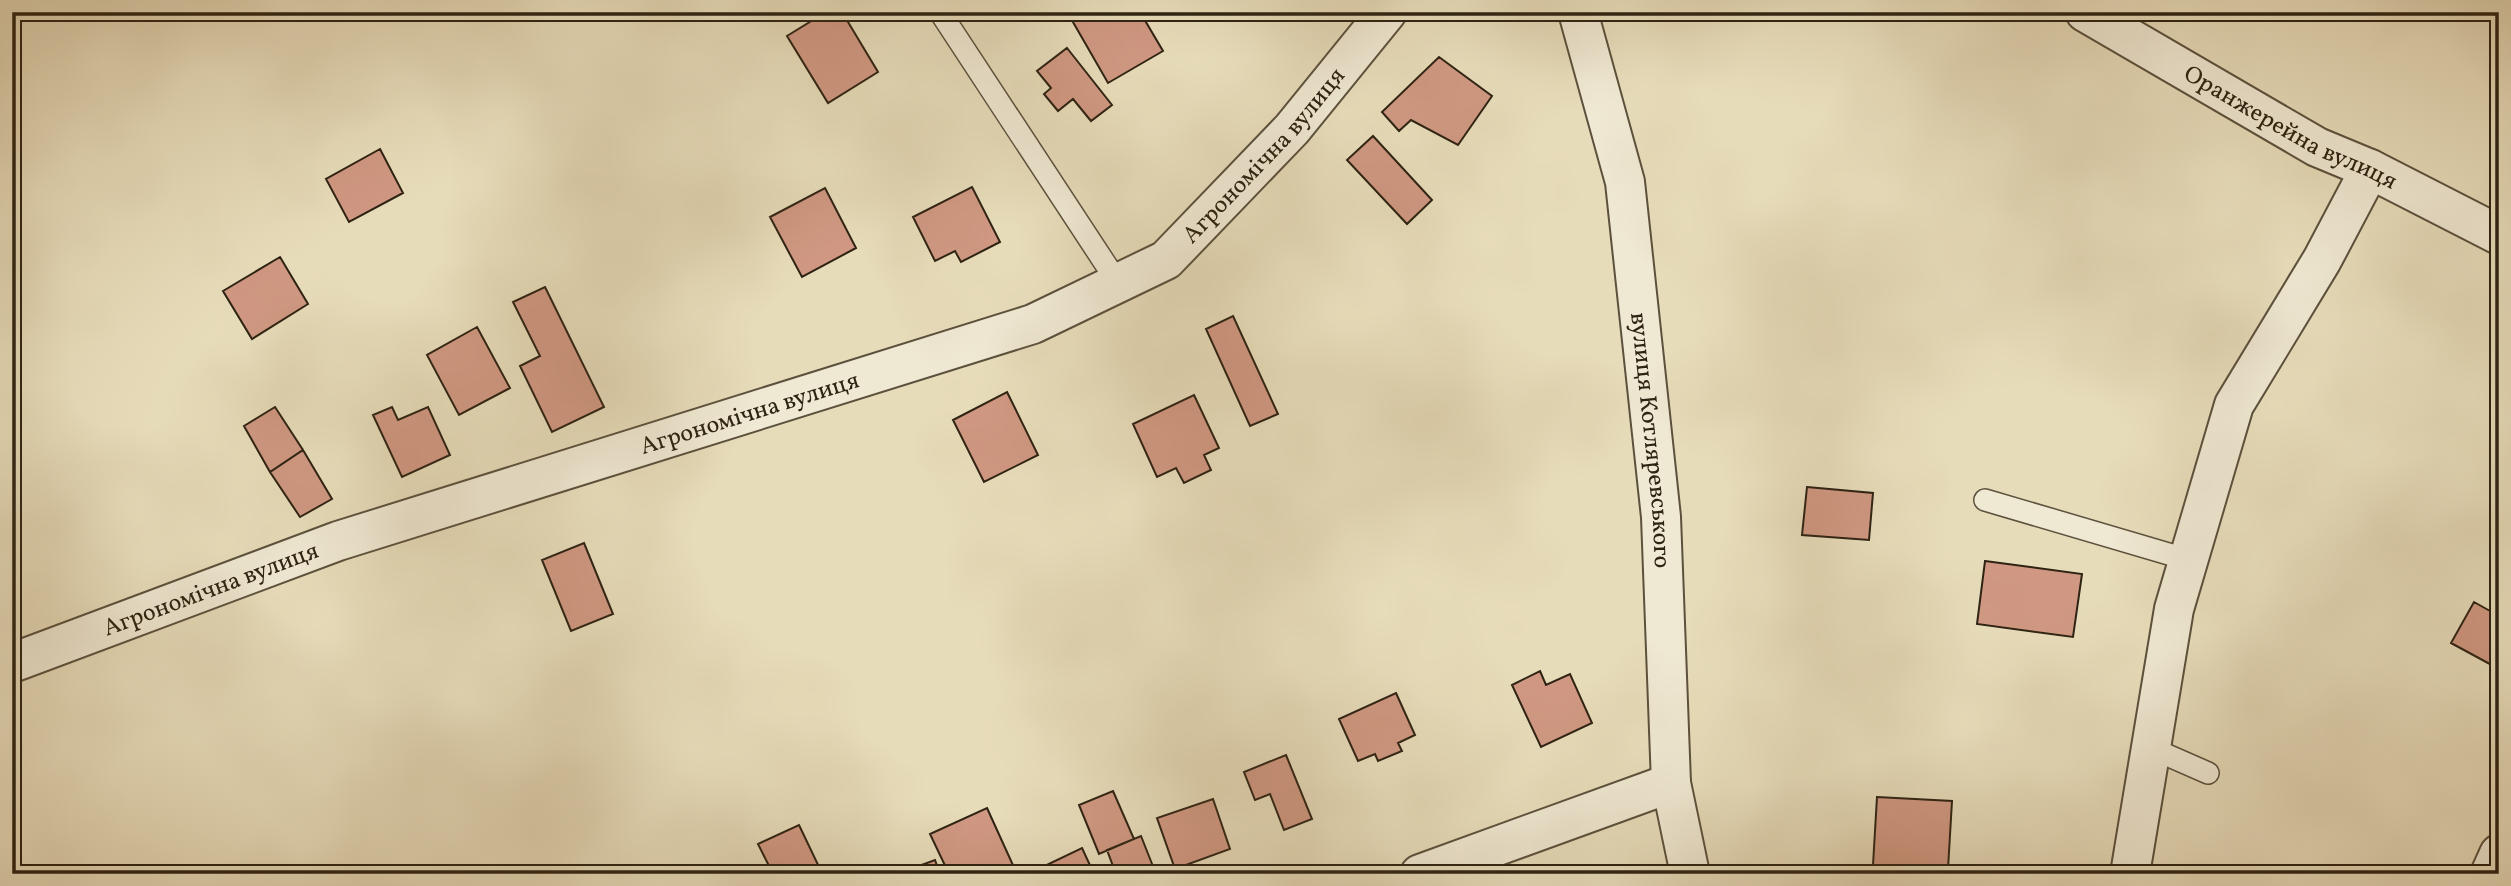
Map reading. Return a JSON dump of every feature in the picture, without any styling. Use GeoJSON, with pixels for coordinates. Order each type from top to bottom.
{"type":"FeatureCollection","features":[{"type":"Feature","properties":{"kind":"street","name":"Агрономічна вулиця"},"geometry":{"type":"LineString","coordinates":[[12,663],[338,541],[1033,324],[1166,260],[1293,129],[1387,12]]}},
{"type":"Feature","properties":{"kind":"street","name":"вулиця Котляревського"},"geometry":{"type":"LineString","coordinates":[[1578,12],[1625,182],[1661,517],[1671,783],[1689,874]]}},
{"type":"Feature","properties":{"kind":"street","name":"Оранжерейна вулиця"},"geometry":{"type":"LineString","coordinates":[[2085,12],[2317,148],[2370,169],[2499,235]]}},
{"type":"Feature","properties":{"kind":"street"},"geometry":{"type":"LineString","coordinates":[[2130,874],[2174,609],[2234,405],[2322,260],[2370,169]]}},
{"type":"Feature","properties":{"kind":"street"},"geometry":{"type":"LineString","coordinates":[[1420,874],[1671,783]]}},
{"type":"Feature","properties":{"kind":"street"},"geometry":{"type":"LineString","coordinates":[[2490,874],[2499,854]]}},
{"type":"Feature","properties":{"kind":"lane"},"geometry":{"type":"LineString","coordinates":[[940,12],[1118,283]]}},
{"type":"Feature","properties":{"kind":"lane"},"geometry":{"type":"LineString","coordinates":[[1985,500],[2189,559]]}},
{"type":"Feature","properties":{"kind":"lane"},"geometry":{"type":"LineString","coordinates":[[2151,748],[2208,773]]}},
{"type":"Feature","properties":{"kind":"building"},"geometry":{"type":"Polygon","coordinates":[[[826,12],[842,12],[878,72],[828,103],[787,36],[826,12]]]}},
{"type":"Feature","properties":{"kind":"building"},"geometry":{"type":"Polygon","coordinates":[[[1089,12],[1140,12],[1163,51],[1108,83],[1073,22],[1089,12]]]}},
{"type":"Feature","properties":{"kind":"building"},"geometry":{"type":"Polygon","coordinates":[[[1067,48],[1112,105],[1091,121],[1073,99],[1058,111],[1044,94],[1051,88],[1037,71],[1067,48]]]}},
{"type":"Feature","properties":{"kind":"building"},"geometry":{"type":"Polygon","coordinates":[[[1439,57],[1492,96],[1458,145],[1411,120],[1399,131],[1382,112],[1439,57]]]}},
{"type":"Feature","properties":{"kind":"building"},"geometry":{"type":"Polygon","coordinates":[[[1373,136],[1432,200],[1407,224],[1347,160],[1373,136]]]}},
{"type":"Feature","properties":{"kind":"building"},"geometry":{"type":"Polygon","coordinates":[[[380,149],[403,193],[349,222],[326,179],[380,149]]]}},
{"type":"Feature","properties":{"kind":"building"},"geometry":{"type":"Polygon","coordinates":[[[972,187],[1000,242],[961,262],[955,251],[935,261],[913,217],[972,187]]]}},
{"type":"Feature","properties":{"kind":"building"},"geometry":{"type":"Polygon","coordinates":[[[825,188],[856,248],[802,277],[770,217],[825,188]]]}},
{"type":"Feature","properties":{"kind":"building"},"geometry":{"type":"Polygon","coordinates":[[[280,257],[308,304],[252,339],[223,291],[280,257]]]}},
{"type":"Feature","properties":{"kind":"building"},"geometry":{"type":"Polygon","coordinates":[[[545,287],[604,407],[552,432],[520,366],[540,356],[513,302],[545,287]]]}},
{"type":"Feature","properties":{"kind":"building"},"geometry":{"type":"Polygon","coordinates":[[[1233,316],[1278,414],[1250,426],[1206,329],[1233,316]]]}},
{"type":"Feature","properties":{"kind":"building"},"geometry":{"type":"Polygon","coordinates":[[[477,327],[510,388],[459,415],[427,355],[477,327]]]}},
{"type":"Feature","properties":{"kind":"building"},"geometry":{"type":"Polygon","coordinates":[[[1007,392],[1038,455],[984,482],[953,420],[1007,392]]]}},
{"type":"Feature","properties":{"kind":"building"},"geometry":{"type":"Polygon","coordinates":[[[1194,395],[1219,448],[1204,455],[1211,470],[1184,483],[1176,468],[1157,477],[1133,424],[1194,395]]]}},
{"type":"Feature","properties":{"kind":"building"},"geometry":{"type":"Polygon","coordinates":[[[275,407],[303,450],[270,472],[244,426],[275,407]]]}},
{"type":"Feature","properties":{"kind":"building"},"geometry":{"type":"Polygon","coordinates":[[[392,407],[398,420],[428,407],[450,455],[402,477],[373,415],[392,407]]]}},
{"type":"Feature","properties":{"kind":"building"},"geometry":{"type":"Polygon","coordinates":[[[303,450],[332,499],[300,517],[270,472],[303,450]]]}},
{"type":"Feature","properties":{"kind":"building"},"geometry":{"type":"Polygon","coordinates":[[[1807,487],[1873,493],[1869,540],[1802,535],[1807,487]]]}},
{"type":"Feature","properties":{"kind":"building"},"geometry":{"type":"Polygon","coordinates":[[[584,543],[613,614],[571,631],[542,560],[584,543]]]}},
{"type":"Feature","properties":{"kind":"building"},"geometry":{"type":"Polygon","coordinates":[[[1985,561],[2082,574],[2073,637],[1977,624],[1985,561]]]}},
{"type":"Feature","properties":{"kind":"building"},"geometry":{"type":"Polygon","coordinates":[[[2474,602],[2499,616],[2499,669],[2451,643],[2474,602]]]}},
{"type":"Feature","properties":{"kind":"building"},"geometry":{"type":"Polygon","coordinates":[[[1540,671],[1546,685],[1570,674],[1592,723],[1541,747],[1512,685],[1540,671]]]}},
{"type":"Feature","properties":{"kind":"building"},"geometry":{"type":"Polygon","coordinates":[[[1396,693],[1415,735],[1398,743],[1402,751],[1378,761],[1375,754],[1358,761],[1339,719],[1396,693]]]}},
{"type":"Feature","properties":{"kind":"building"},"geometry":{"type":"Polygon","coordinates":[[[1286,755],[1312,819],[1284,830],[1270,794],[1255,800],[1244,772],[1286,755]]]}},
{"type":"Feature","properties":{"kind":"building"},"geometry":{"type":"Polygon","coordinates":[[[1113,791],[1134,839],[1099,854],[1079,805],[1113,791]]]}},
{"type":"Feature","properties":{"kind":"building"},"geometry":{"type":"Polygon","coordinates":[[[1877,797],[1952,801],[1948,869],[1873,865],[1877,797]]]}},
{"type":"Feature","properties":{"kind":"building"},"geometry":{"type":"Polygon","coordinates":[[[1213,799],[1230,849],[1175,869],[1157,818],[1213,799]]]}},
{"type":"Feature","properties":{"kind":"building"},"geometry":{"type":"Polygon","coordinates":[[[987,808],[1017,874],[949,874],[930,834],[987,808]]]}},
{"type":"Feature","properties":{"kind":"building"},"geometry":{"type":"Polygon","coordinates":[[[799,825],[821,871],[815,874],[773,874],[758,844],[799,825]]]}},
{"type":"Feature","properties":{"kind":"building"},"geometry":{"type":"Polygon","coordinates":[[[1141,836],[1156,874],[1116,874],[1107,850],[1141,836]]]}},
{"type":"Feature","properties":{"kind":"building"},"geometry":{"type":"Polygon","coordinates":[[[1082,848],[1094,874],[1033,874],[1032,872],[1082,848]]]}},
{"type":"Feature","properties":{"kind":"building"},"geometry":{"type":"Polygon","coordinates":[[[935,860],[940,874],[909,874],[908,870],[935,860]]]}}]}
